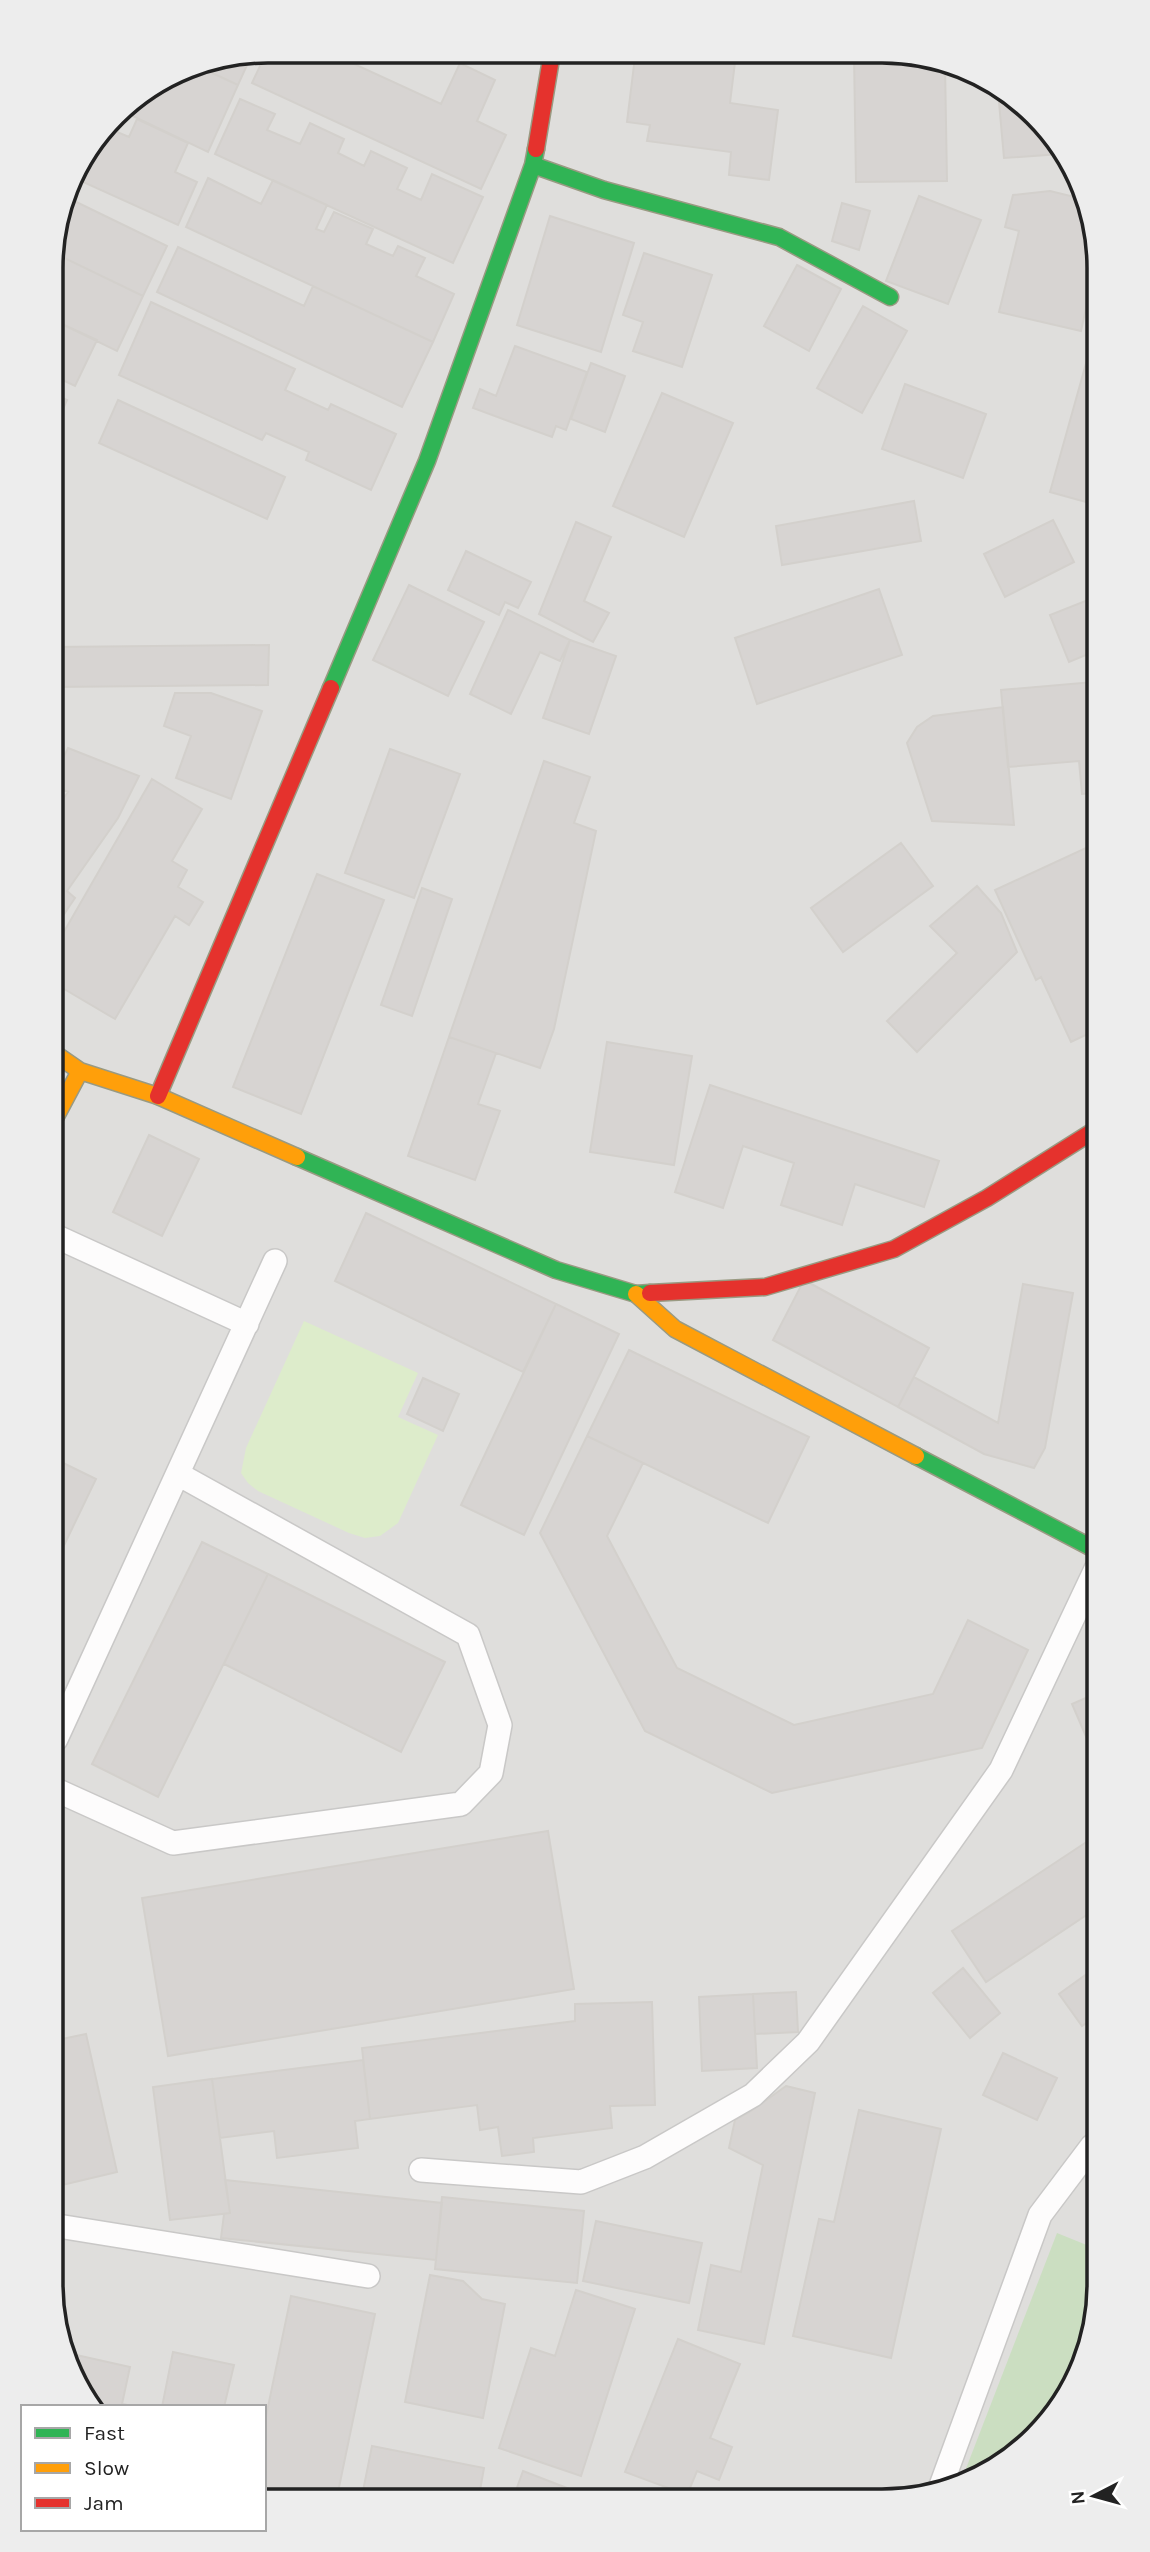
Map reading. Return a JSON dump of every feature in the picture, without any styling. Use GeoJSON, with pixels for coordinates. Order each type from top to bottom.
{"type":"FeatureCollection","features":[{"type":"Feature","properties":{"kind":"street"},"geometry":{"type":"LineString","coordinates":[[158,1096],[427,461],[533,165],[550,63]]}},
{"type":"Feature","properties":{"kind":"street"},"geometry":{"type":"LineString","coordinates":[[533,165],[604,190],[779,237],[890,297]]}},
{"type":"Feature","properties":{"kind":"street"},"geometry":{"type":"LineString","coordinates":[[63,1059],[80,1071],[158,1096],[556,1270],[636,1294],[765,1287],[894,1249],[987,1198],[1087,1135]]}},
{"type":"Feature","properties":{"kind":"street"},"geometry":{"type":"LineString","coordinates":[[63,1103],[80,1071]]}},
{"type":"Feature","properties":{"kind":"street"},"geometry":{"type":"LineString","coordinates":[[636,1294],[675,1329],[1087,1545]]}},
{"type":"Feature","properties":{"kind":"lane"},"geometry":{"type":"LineString","coordinates":[[63,1240],[247,1324]]}},
{"type":"Feature","properties":{"kind":"lane"},"geometry":{"type":"LineString","coordinates":[[63,1724],[275,1261]]}},
{"type":"Feature","properties":{"kind":"lane"},"geometry":{"type":"LineString","coordinates":[[63,1793],[173,1843],[461,1804],[491,1773],[500,1726],[468,1635],[178,1474]]}},
{"type":"Feature","properties":{"kind":"lane"},"geometry":{"type":"LineString","coordinates":[[421,2170],[581,2182],[645,2157],[753,2095],[808,2042],[1000,1770],[1087,1588]]}},
{"type":"Feature","properties":{"kind":"lane"},"geometry":{"type":"LineString","coordinates":[[943,2479],[1040,2215],[1087,2153]]}},
{"type":"Feature","properties":{"kind":"lane"},"geometry":{"type":"LineString","coordinates":[[63,2227],[368,2276]]}},
{"type":"Feature","properties":{"kind":"shaded area"},"geometry":{"type":"Polygon","coordinates":[[[268,63],[882,63],[922,67],[973,84],[1007,105],[1027,123],[1060,165],[1080,215],[1087,268],[1087,2298],[1083,2324],[1071,2363],[1060,2387],[1036,2419],[1017,2438],[985,2462],[935,2482],[882,2489],[266,2489],[266,2405],[102,2405],[90,2387],[70,2337],[63,2284],[63,254],[70,215],[79,189],[90,165],[114,133],[143,105],[177,84],[228,67],[268,63]]]}},
{"type":"Feature","properties":{"kind":"green space"},"geometry":{"type":"Polygon","coordinates":[[[304,1321],[418,1373],[398,1417],[438,1435],[398,1523],[380,1536],[365,1538],[349,1533],[258,1491],[241,1473],[246,1448],[304,1321]]]}},
{"type":"Feature","properties":{"kind":"green space"},"geometry":{"type":"Polygon","coordinates":[[[1057,2233],[1087,2245],[1087,2298],[1083,2324],[1076,2350],[1060,2387],[1036,2419],[1017,2438],[985,2462],[965,2471],[1057,2233]]]}},
{"type":"Feature","properties":{"kind":"building"},"geometry":{"type":"Polygon","coordinates":[[[352,63],[441,104],[460,63],[495,80],[477,121],[506,135],[481,189],[252,83],[261,64],[352,63]]]}},
{"type":"Feature","properties":{"kind":"building"},"geometry":{"type":"Polygon","coordinates":[[[634,63],[735,63],[730,103],[778,110],[769,180],[729,175],[731,152],[647,141],[650,125],[627,122],[634,63]]]}},
{"type":"Feature","properties":{"kind":"building"},"geometry":{"type":"Polygon","coordinates":[[[854,63],[909,65],[945,73],[947,181],[856,182],[854,63]]]}},
{"type":"Feature","properties":{"kind":"building"},"geometry":{"type":"Polygon","coordinates":[[[247,65],[238,85],[210,72],[247,65]]]}},
{"type":"Feature","properties":{"kind":"building"},"geometry":{"type":"Polygon","coordinates":[[[210,72],[238,85],[208,152],[131,115],[177,84],[210,72]]]}},
{"type":"Feature","properties":{"kind":"building"},"geometry":{"type":"Polygon","coordinates":[[[240,99],[275,114],[267,130],[300,144],[310,123],[344,139],[338,153],[364,166],[371,151],[407,168],[397,189],[421,200],[432,174],[483,197],[453,263],[215,154],[240,99]]]}},
{"type":"Feature","properties":{"kind":"building"},"geometry":{"type":"Polygon","coordinates":[[[999,100],[1027,123],[1053,155],[1004,158],[999,100]]]}},
{"type":"Feature","properties":{"kind":"building"},"geometry":{"type":"Polygon","coordinates":[[[137,119],[188,143],[175,172],[197,182],[178,225],[82,182],[90,165],[119,128],[117,132],[129,137],[137,119]]]}},
{"type":"Feature","properties":{"kind":"building"},"geometry":{"type":"Polygon","coordinates":[[[208,178],[261,204],[273,180],[327,205],[316,229],[324,232],[334,212],[373,229],[366,244],[393,256],[398,246],[425,258],[416,276],[454,294],[433,342],[186,227],[208,178]]]}},
{"type":"Feature","properties":{"kind":"building"},"geometry":{"type":"Polygon","coordinates":[[[1050,191],[1074,197],[1085,241],[1087,268],[1087,304],[1081,331],[999,312],[1019,231],[1005,227],[1013,195],[1050,191]]]}},
{"type":"Feature","properties":{"kind":"building"},"geometry":{"type":"Polygon","coordinates":[[[919,196],[981,220],[948,304],[886,281],[919,196]]]}},
{"type":"Feature","properties":{"kind":"building"},"geometry":{"type":"Polygon","coordinates":[[[75,201],[167,246],[143,296],[63,257],[75,201]]]}},
{"type":"Feature","properties":{"kind":"building"},"geometry":{"type":"Polygon","coordinates":[[[842,203],[870,211],[859,250],[832,241],[842,203]]]}},
{"type":"Feature","properties":{"kind":"building"},"geometry":{"type":"Polygon","coordinates":[[[550,216],[634,243],[601,352],[517,325],[550,216]]]}},
{"type":"Feature","properties":{"kind":"building"},"geometry":{"type":"Polygon","coordinates":[[[178,247],[304,306],[313,286],[433,342],[402,407],[157,292],[178,247]]]}},
{"type":"Feature","properties":{"kind":"building"},"geometry":{"type":"Polygon","coordinates":[[[644,253],[712,275],[682,367],[633,351],[643,322],[623,315],[644,253]]]}},
{"type":"Feature","properties":{"kind":"building"},"geometry":{"type":"Polygon","coordinates":[[[63,257],[143,296],[117,351],[63,325],[63,257]]]}},
{"type":"Feature","properties":{"kind":"building"},"geometry":{"type":"Polygon","coordinates":[[[797,265],[841,289],[809,351],[764,326],[797,265]]]}},
{"type":"Feature","properties":{"kind":"building"},"geometry":{"type":"Polygon","coordinates":[[[151,302],[295,369],[285,390],[328,410],[331,404],[396,434],[371,490],[306,460],[309,452],[266,433],[262,440],[119,375],[151,302]]]}},
{"type":"Feature","properties":{"kind":"building"},"geometry":{"type":"Polygon","coordinates":[[[863,306],[907,331],[862,413],[817,388],[863,306]]]}},
{"type":"Feature","properties":{"kind":"building"},"geometry":{"type":"Polygon","coordinates":[[[63,324],[97,340],[75,386],[63,380],[63,324]]]}},
{"type":"Feature","properties":{"kind":"building"},"geometry":{"type":"Polygon","coordinates":[[[515,346],[587,372],[566,430],[556,426],[552,437],[473,408],[480,389],[496,396],[515,346]]]}},
{"type":"Feature","properties":{"kind":"building"},"geometry":{"type":"Polygon","coordinates":[[[1087,360],[1087,502],[1050,492],[1087,360]]]}},
{"type":"Feature","properties":{"kind":"building"},"geometry":{"type":"Polygon","coordinates":[[[591,363],[625,376],[605,432],[571,419],[591,363]]]}},
{"type":"Feature","properties":{"kind":"building"},"geometry":{"type":"Polygon","coordinates":[[[905,384],[986,414],[963,478],[882,449],[905,384]]]}},
{"type":"Feature","properties":{"kind":"building"},"geometry":{"type":"Polygon","coordinates":[[[662,393],[733,423],[684,537],[613,506],[662,393]]]}},
{"type":"Feature","properties":{"kind":"building"},"geometry":{"type":"Polygon","coordinates":[[[118,400],[285,477],[267,519],[99,443],[118,400]]]}},
{"type":"Feature","properties":{"kind":"building"},"geometry":{"type":"Polygon","coordinates":[[[914,501],[921,541],[782,565],[776,526],[914,501]]]}},
{"type":"Feature","properties":{"kind":"building"},"geometry":{"type":"Polygon","coordinates":[[[1053,520],[1074,562],[1005,597],[984,554],[1053,520]]]}},
{"type":"Feature","properties":{"kind":"building"},"geometry":{"type":"Polygon","coordinates":[[[576,522],[611,537],[584,601],[609,613],[593,642],[539,614],[576,522]]]}},
{"type":"Feature","properties":{"kind":"building"},"geometry":{"type":"Polygon","coordinates":[[[466,551],[531,582],[518,608],[505,602],[499,615],[448,590],[466,551]]]}},
{"type":"Feature","properties":{"kind":"building"},"geometry":{"type":"Polygon","coordinates":[[[409,585],[484,622],[448,696],[373,660],[409,585]]]}},
{"type":"Feature","properties":{"kind":"building"},"geometry":{"type":"Polygon","coordinates":[[[879,589],[902,655],[757,704],[735,638],[879,589]]]}},
{"type":"Feature","properties":{"kind":"building"},"geometry":{"type":"Polygon","coordinates":[[[1087,600],[1087,654],[1069,662],[1050,615],[1087,600]]]}},
{"type":"Feature","properties":{"kind":"building"},"geometry":{"type":"Polygon","coordinates":[[[508,610],[570,640],[560,661],[540,652],[511,714],[470,694],[508,610]]]}},
{"type":"Feature","properties":{"kind":"building"},"geometry":{"type":"Polygon","coordinates":[[[570,640],[616,656],[589,734],[543,718],[570,640]]]}},
{"type":"Feature","properties":{"kind":"building"},"geometry":{"type":"Polygon","coordinates":[[[269,645],[268,685],[63,687],[63,647],[269,645]]]}},
{"type":"Feature","properties":{"kind":"building"},"geometry":{"type":"Polygon","coordinates":[[[1087,683],[1087,794],[1082,794],[1079,761],[1008,767],[1001,690],[1087,683]]]}},
{"type":"Feature","properties":{"kind":"building"},"geometry":{"type":"Polygon","coordinates":[[[175,693],[211,693],[262,711],[231,799],[176,778],[191,736],[164,726],[175,693]]]}},
{"type":"Feature","properties":{"kind":"building"},"geometry":{"type":"Polygon","coordinates":[[[1003,707],[1014,825],[932,821],[907,743],[917,727],[933,716],[1003,707]]]}},
{"type":"Feature","properties":{"kind":"building"},"geometry":{"type":"Polygon","coordinates":[[[68,748],[139,776],[118,818],[67,891],[75,898],[63,916],[63,799],[68,792],[63,790],[63,758],[68,748]]]}},
{"type":"Feature","properties":{"kind":"building"},"geometry":{"type":"Polygon","coordinates":[[[390,749],[460,774],[414,898],[345,873],[390,749]]]}},
{"type":"Feature","properties":{"kind":"building"},"geometry":{"type":"Polygon","coordinates":[[[544,761],[590,777],[574,823],[596,831],[554,1029],[540,1068],[449,1037],[544,761]]]}},
{"type":"Feature","properties":{"kind":"building"},"geometry":{"type":"Polygon","coordinates":[[[152,779],[202,809],[172,861],[187,870],[178,887],[203,902],[189,925],[175,916],[115,1019],[63,988],[63,933],[152,779]]]}},
{"type":"Feature","properties":{"kind":"building"},"geometry":{"type":"Polygon","coordinates":[[[901,843],[933,886],[843,952],[811,908],[901,843]]]}},
{"type":"Feature","properties":{"kind":"building"},"geometry":{"type":"Polygon","coordinates":[[[1087,847],[1087,1034],[1071,1042],[1041,977],[1036,980],[995,890],[1087,847]]]}},
{"type":"Feature","properties":{"kind":"building"},"geometry":{"type":"Polygon","coordinates":[[[317,874],[384,900],[301,1114],[233,1087],[317,874]]]}},
{"type":"Feature","properties":{"kind":"building"},"geometry":{"type":"Polygon","coordinates":[[[977,886],[1001,913],[1017,952],[917,1052],[887,1021],[957,953],[930,926],[977,886]]]}},
{"type":"Feature","properties":{"kind":"building"},"geometry":{"type":"Polygon","coordinates":[[[422,888],[452,899],[412,1016],[381,1005],[422,888]]]}},
{"type":"Feature","properties":{"kind":"building"},"geometry":{"type":"Polygon","coordinates":[[[449,1037],[496,1053],[478,1104],[500,1111],[475,1180],[408,1156],[449,1037]]]}},
{"type":"Feature","properties":{"kind":"building"},"geometry":{"type":"Polygon","coordinates":[[[607,1042],[692,1056],[674,1165],[590,1152],[607,1042]]]}},
{"type":"Feature","properties":{"kind":"building"},"geometry":{"type":"Polygon","coordinates":[[[710,1085],[939,1161],[924,1207],[855,1184],[842,1225],[781,1205],[794,1163],[743,1146],[723,1208],[675,1192],[710,1085]]]}},
{"type":"Feature","properties":{"kind":"building"},"geometry":{"type":"Polygon","coordinates":[[[149,1135],[199,1159],[162,1236],[113,1212],[149,1135]]]}},
{"type":"Feature","properties":{"kind":"building"},"geometry":{"type":"Polygon","coordinates":[[[366,1213],[556,1304],[523,1372],[335,1281],[366,1213]]]}},
{"type":"Feature","properties":{"kind":"building"},"geometry":{"type":"Polygon","coordinates":[[[804,1280],[929,1348],[898,1407],[773,1340],[804,1280]]]}},
{"type":"Feature","properties":{"kind":"building"},"geometry":{"type":"Polygon","coordinates":[[[1023,1284],[1073,1293],[1045,1448],[1034,1468],[984,1454],[898,1407],[914,1377],[998,1423],[1023,1284]]]}},
{"type":"Feature","properties":{"kind":"building"},"geometry":{"type":"Polygon","coordinates":[[[556,1304],[619,1334],[524,1535],[461,1505],[556,1304]]]}},
{"type":"Feature","properties":{"kind":"building"},"geometry":{"type":"Polygon","coordinates":[[[629,1350],[809,1437],[768,1523],[587,1436],[629,1350]]]}},
{"type":"Feature","properties":{"kind":"building"},"geometry":{"type":"Polygon","coordinates":[[[423,1378],[459,1394],[443,1431],[407,1414],[423,1378]]]}},
{"type":"Feature","properties":{"kind":"building"},"geometry":{"type":"Polygon","coordinates":[[[587,1436],[643,1463],[607,1536],[677,1668],[794,1725],[933,1694],[968,1620],[1028,1650],[982,1748],[772,1793],[645,1731],[540,1533],[587,1436]]]}},
{"type":"Feature","properties":{"kind":"building"},"geometry":{"type":"Polygon","coordinates":[[[63,1463],[96,1479],[63,1547],[63,1463]]]}},
{"type":"Feature","properties":{"kind":"building"},"geometry":{"type":"Polygon","coordinates":[[[202,1542],[268,1574],[158,1797],[92,1764],[202,1542]]]}},
{"type":"Feature","properties":{"kind":"building"},"geometry":{"type":"Polygon","coordinates":[[[268,1574],[445,1662],[401,1752],[224,1664],[268,1574]]]}},
{"type":"Feature","properties":{"kind":"building"},"geometry":{"type":"Polygon","coordinates":[[[1087,1697],[1087,1739],[1072,1704],[1087,1697]]]}},
{"type":"Feature","properties":{"kind":"building"},"geometry":{"type":"Polygon","coordinates":[[[548,1831],[574,1989],[168,2056],[142,1898],[548,1831]]]}},
{"type":"Feature","properties":{"kind":"building"},"geometry":{"type":"Polygon","coordinates":[[[1087,1842],[1087,1915],[986,1982],[952,1931],[1087,1842]]]}},
{"type":"Feature","properties":{"kind":"building"},"geometry":{"type":"Polygon","coordinates":[[[963,1968],[1000,2013],[970,2038],[933,1993],[963,1968]]]}},
{"type":"Feature","properties":{"kind":"building"},"geometry":{"type":"Polygon","coordinates":[[[1087,1974],[1087,2023],[1082,2026],[1059,1994],[1087,1974]]]}},
{"type":"Feature","properties":{"kind":"building"},"geometry":{"type":"Polygon","coordinates":[[[796,1992],[798,2032],[755,2034],[753,1994],[796,1992]]]}},
{"type":"Feature","properties":{"kind":"building"},"geometry":{"type":"Polygon","coordinates":[[[753,1994],[757,2068],[702,2071],[699,1997],[753,1994]]]}},
{"type":"Feature","properties":{"kind":"building"},"geometry":{"type":"Polygon","coordinates":[[[652,2002],[655,2105],[610,2106],[612,2128],[533,2138],[534,2152],[502,2156],[498,2127],[480,2130],[477,2105],[370,2119],[362,2048],[575,2021],[575,2004],[652,2002]]]}},
{"type":"Feature","properties":{"kind":"building"},"geometry":{"type":"Polygon","coordinates":[[[86,2034],[117,2172],[63,2185],[63,2039],[86,2034]]]}},
{"type":"Feature","properties":{"kind":"building"},"geometry":{"type":"Polygon","coordinates":[[[1003,2053],[1057,2078],[1037,2120],[983,2095],[1003,2053]]]}},
{"type":"Feature","properties":{"kind":"building"},"geometry":{"type":"Polygon","coordinates":[[[363,2060],[370,2119],[355,2121],[358,2148],[277,2158],[274,2131],[220,2138],[212,2079],[363,2060]]]}},
{"type":"Feature","properties":{"kind":"building"},"geometry":{"type":"Polygon","coordinates":[[[212,2079],[230,2213],[170,2220],[153,2087],[212,2079]]]}},
{"type":"Feature","properties":{"kind":"building"},"geometry":{"type":"Polygon","coordinates":[[[786,2086],[815,2093],[764,2344],[698,2330],[711,2265],[741,2272],[763,2165],[729,2148],[735,2120],[786,2086]]]}},
{"type":"Feature","properties":{"kind":"building"},"geometry":{"type":"Polygon","coordinates":[[[859,2110],[941,2129],[891,2358],[793,2336],[819,2219],[834,2222],[859,2110]]]}},
{"type":"Feature","properties":{"kind":"building"},"geometry":{"type":"Polygon","coordinates":[[[225,2180],[442,2203],[436,2260],[221,2238],[224,2214],[230,2213],[225,2180]]]}},
{"type":"Feature","properties":{"kind":"building"},"geometry":{"type":"Polygon","coordinates":[[[442,2197],[584,2211],[577,2283],[435,2269],[442,2197]]]}},
{"type":"Feature","properties":{"kind":"building"},"geometry":{"type":"Polygon","coordinates":[[[596,2221],[702,2243],[689,2303],[583,2281],[596,2221]]]}},
{"type":"Feature","properties":{"kind":"building"},"geometry":{"type":"Polygon","coordinates":[[[430,2275],[463,2281],[482,2299],[505,2304],[483,2418],[405,2402],[430,2275]]]}},
{"type":"Feature","properties":{"kind":"building"},"geometry":{"type":"Polygon","coordinates":[[[576,2290],[635,2309],[581,2476],[499,2448],[531,2348],[555,2356],[576,2290]]]}},
{"type":"Feature","properties":{"kind":"building"},"geometry":{"type":"Polygon","coordinates":[[[291,2296],[375,2314],[339,2489],[266,2489],[266,2416],[291,2296]]]}},
{"type":"Feature","properties":{"kind":"building"},"geometry":{"type":"Polygon","coordinates":[[[678,2339],[740,2364],[710,2438],[732,2447],[719,2480],[697,2471],[690,2489],[671,2489],[625,2472],[678,2339]]]}},
{"type":"Feature","properties":{"kind":"building"},"geometry":{"type":"Polygon","coordinates":[[[173,2352],[234,2365],[224,2405],[162,2405],[173,2352]]]}},
{"type":"Feature","properties":{"kind":"building"},"geometry":{"type":"Polygon","coordinates":[[[76,2355],[130,2367],[122,2404],[127,2405],[102,2405],[90,2387],[76,2355]]]}},
{"type":"Feature","properties":{"kind":"building"},"geometry":{"type":"Polygon","coordinates":[[[372,2446],[484,2468],[480,2489],[363,2489],[372,2446]]]}},
{"type":"Feature","properties":{"kind":"building"},"geometry":{"type":"Polygon","coordinates":[[[523,2471],[570,2489],[517,2489],[523,2471]]]}},
{"type":"Feature","properties":{"kind":"traffic: fast"},"geometry":{"type":"LineString","coordinates":[[331,688],[427,461],[533,165],[536,149]]}},
{"type":"Feature","properties":{"kind":"traffic: fast"},"geometry":{"type":"LineString","coordinates":[[533,165],[604,190],[779,237],[890,297]]}},
{"type":"Feature","properties":{"kind":"traffic: fast"},"geometry":{"type":"LineString","coordinates":[[297,1157],[556,1270],[636,1294],[650,1293]]}},
{"type":"Feature","properties":{"kind":"traffic: fast"},"geometry":{"type":"LineString","coordinates":[[916,1456],[1087,1545]]}},
{"type":"Feature","properties":{"kind":"traffic: slow"},"geometry":{"type":"LineString","coordinates":[[63,1059],[80,1071],[158,1096],[297,1157]]}},
{"type":"Feature","properties":{"kind":"traffic: slow"},"geometry":{"type":"LineString","coordinates":[[63,1103],[80,1071]]}},
{"type":"Feature","properties":{"kind":"traffic: slow"},"geometry":{"type":"LineString","coordinates":[[636,1294],[675,1329],[916,1456]]}},
{"type":"Feature","properties":{"kind":"traffic: jam"},"geometry":{"type":"LineString","coordinates":[[536,149],[550,63]]}},
{"type":"Feature","properties":{"kind":"traffic: jam"},"geometry":{"type":"LineString","coordinates":[[158,1096],[331,688]]}},
{"type":"Feature","properties":{"kind":"traffic: jam"},"geometry":{"type":"LineString","coordinates":[[650,1293],[765,1287],[894,1249],[987,1198],[1087,1135]]}}]}
